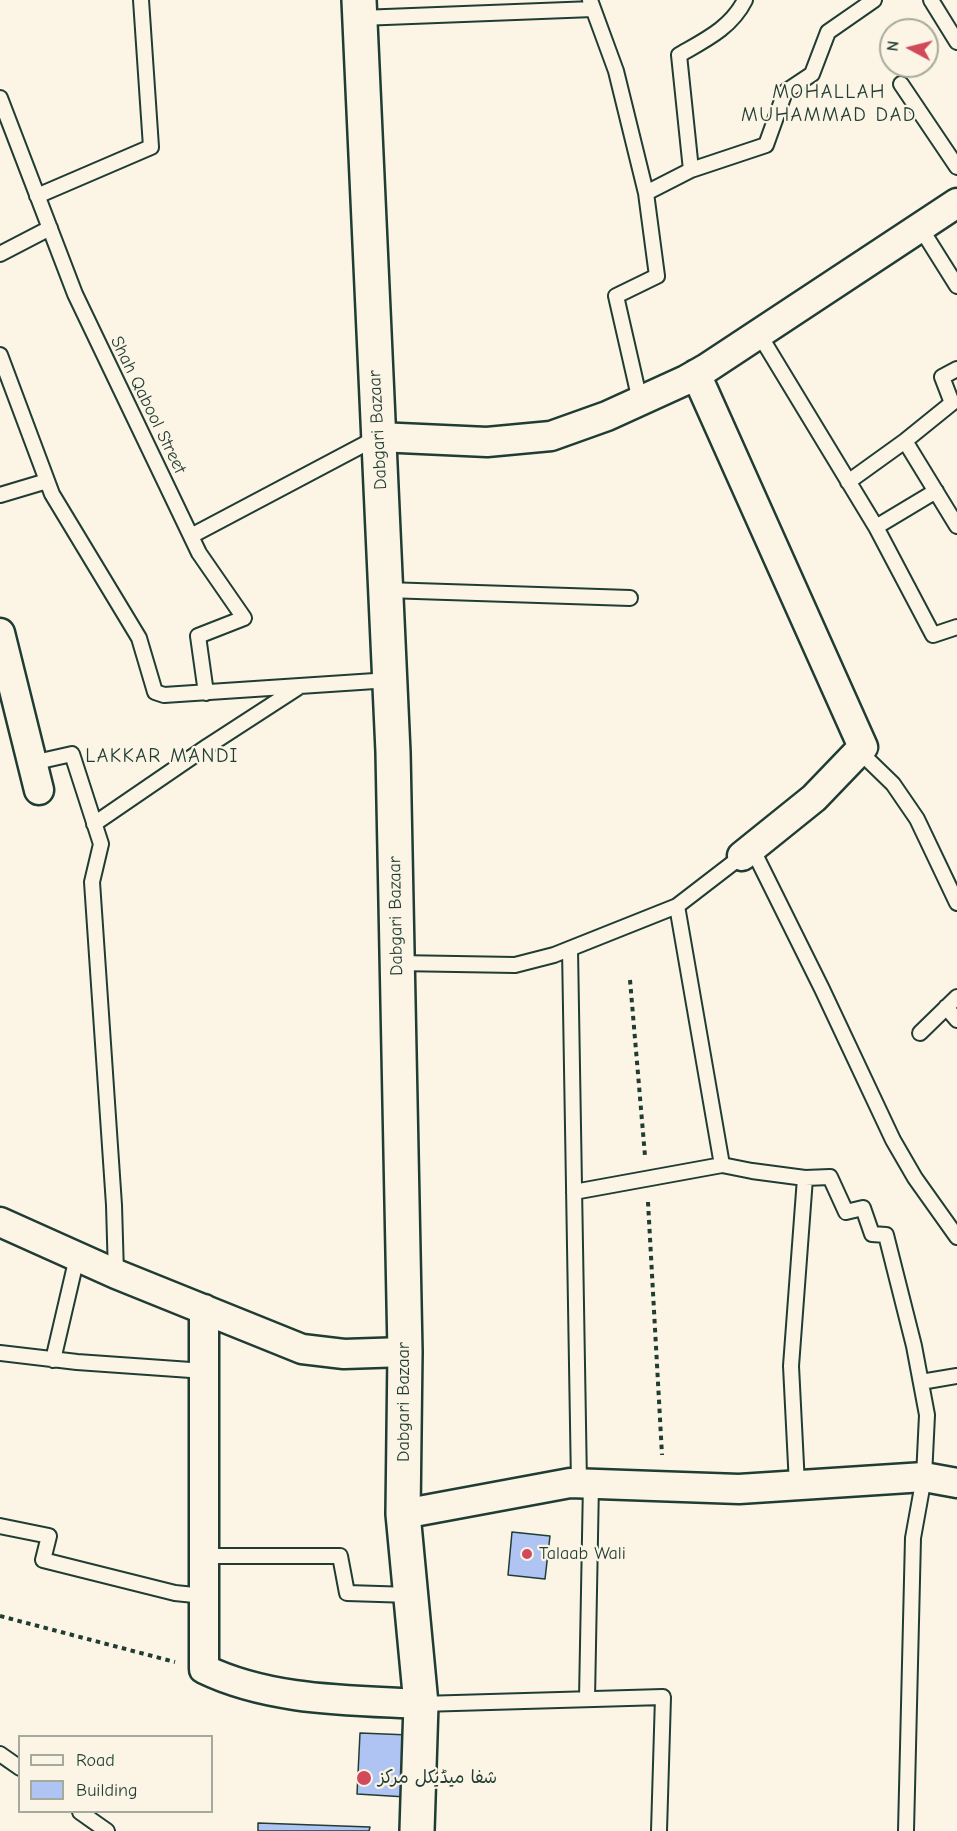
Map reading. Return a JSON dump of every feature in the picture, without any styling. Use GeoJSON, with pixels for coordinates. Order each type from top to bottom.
{"type":"FeatureCollection","features":[{"type":"Feature","properties":{"kind":"street","name":"Dabgari Bazaar"},"geometry":{"type":"LineString","coordinates":[[360,9],[394,764],[405,1352],[403,1514],[421,1704],[417,1831]]}},
{"type":"Feature","properties":{"kind":"street"},"geometry":{"type":"LineString","coordinates":[[378,437],[487,442],[551,436],[607,416],[696,374],[957,203]]}},
{"type":"Feature","properties":{"kind":"street"},"geometry":{"type":"LineString","coordinates":[[696,374],[863,747],[814,798],[747,852]]}},
{"type":"Feature","properties":{"kind":"street"},"geometry":{"type":"LineString","coordinates":[[0,633],[6,685],[36,776]]}},
{"type":"Feature","properties":{"kind":"street"},"geometry":{"type":"LineString","coordinates":[[2,1216],[77,1257],[303,1349],[344,1354],[405,1352]]}},
{"type":"Feature","properties":{"kind":"street"},"geometry":{"type":"LineString","coordinates":[[204,1309],[204,1669],[227,1680],[271,1691],[340,1699],[421,1704]]}},
{"type":"Feature","properties":{"kind":"street"},"geometry":{"type":"LineString","coordinates":[[403,1514],[570,1483],[739,1489],[924,1477],[957,1483]]}},
{"type":"Feature","properties":{"kind":"lane"},"geometry":{"type":"LineString","coordinates":[[37,196],[151,147],[141,0]]}},
{"type":"Feature","properties":{"kind":"lane"},"geometry":{"type":"LineString","coordinates":[[691,170],[680,55],[721,31],[739,13],[745,0]]}},
{"type":"Feature","properties":{"kind":"lane"},"geometry":{"type":"LineString","coordinates":[[646,193],[691,170],[766,145],[785,92],[812,74],[828,32],[874,0]]}},
{"type":"Feature","properties":{"kind":"lane"},"geometry":{"type":"LineString","coordinates":[[931,0],[957,42]]}},
{"type":"Feature","properties":{"kind":"lane"},"geometry":{"type":"LineString","coordinates":[[360,9],[591,5],[616,71],[646,193],[657,276],[616,296],[640,401]]}},
{"type":"Feature","properties":{"kind":"lane"},"geometry":{"type":"LineString","coordinates":[[901,84],[957,167]]}},
{"type":"Feature","properties":{"kind":"lane","name":"Shah Qabool Street"},"geometry":{"type":"LineString","coordinates":[[0,98],[75,294],[199,553],[244,618],[198,636],[206,693]]}},
{"type":"Feature","properties":{"kind":"lane"},"geometry":{"type":"LineString","coordinates":[[920,227],[957,286]]}},
{"type":"Feature","properties":{"kind":"lane"},"geometry":{"type":"LineString","coordinates":[[0,254],[50,228]]}},
{"type":"Feature","properties":{"kind":"lane"},"geometry":{"type":"LineString","coordinates":[[759,334],[876,526],[933,635],[957,627]]}},
{"type":"Feature","properties":{"kind":"lane"},"geometry":{"type":"LineString","coordinates":[[0,355],[51,494],[139,638],[154,692],[164,695],[206,693],[390,680]]}},
{"type":"Feature","properties":{"kind":"lane"},"geometry":{"type":"LineString","coordinates":[[848,482],[905,441],[952,403],[942,377],[957,369]]}},
{"type":"Feature","properties":{"kind":"lane"},"geometry":{"type":"LineString","coordinates":[[191,536],[378,437]]}},
{"type":"Feature","properties":{"kind":"lane"},"geometry":{"type":"LineString","coordinates":[[905,441],[957,526]]}},
{"type":"Feature","properties":{"kind":"lane"},"geometry":{"type":"LineString","coordinates":[[0,495],[47,481]]}},
{"type":"Feature","properties":{"kind":"lane"},"geometry":{"type":"LineString","coordinates":[[876,526],[936,491]]}},
{"type":"Feature","properties":{"kind":"lane"},"geometry":{"type":"LineString","coordinates":[[386,590],[630,598]]}},
{"type":"Feature","properties":{"kind":"lane"},"geometry":{"type":"LineString","coordinates":[[94,824],[301,686]]}},
{"type":"Feature","properties":{"kind":"lane"},"geometry":{"type":"LineString","coordinates":[[859,751],[893,784],[917,819],[957,903]]}},
{"type":"Feature","properties":{"kind":"lane"},"geometry":{"type":"LineString","coordinates":[[36,776],[72,753],[101,844],[92,882],[114,1205],[116,1274]]}},
{"type":"Feature","properties":{"kind":"lane"},"geometry":{"type":"LineString","coordinates":[[397,963],[515,965],[570,949],[677,906],[747,852],[822,989],[893,1140],[915,1178],[957,1237]]}},
{"type":"Feature","properties":{"kind":"lane"},"geometry":{"type":"LineString","coordinates":[[677,906],[722,1165]]}},
{"type":"Feature","properties":{"kind":"lane"},"geometry":{"type":"LineString","coordinates":[[570,949],[574,1192],[585,1483],[587,1699]]}},
{"type":"Feature","properties":{"kind":"lane"},"geometry":{"type":"LineString","coordinates":[[920,1033],[957,997]]}},
{"type":"Feature","properties":{"kind":"lane"},"geometry":{"type":"LineString","coordinates":[[946,1008],[957,1020]]}},
{"type":"Feature","properties":{"kind":"lane"},"geometry":{"type":"LineString","coordinates":[[574,1192],[722,1165],[752,1172],[805,1178],[830,1177],[846,1212],[863,1209],[872,1234],[886,1235],[914,1346],[927,1415],[924,1477],[913,1538],[906,1831]]}},
{"type":"Feature","properties":{"kind":"lane"},"geometry":{"type":"LineString","coordinates":[[797,1485],[790,1366],[805,1178]]}},
{"type":"Feature","properties":{"kind":"lane"},"geometry":{"type":"LineString","coordinates":[[53,1360],[77,1257]]}},
{"type":"Feature","properties":{"kind":"lane"},"geometry":{"type":"LineString","coordinates":[[0,1353],[53,1360],[205,1371]]}},
{"type":"Feature","properties":{"kind":"lane"},"geometry":{"type":"LineString","coordinates":[[921,1382],[957,1376]]}},
{"type":"Feature","properties":{"kind":"lane"},"geometry":{"type":"LineString","coordinates":[[0,1526],[49,1536],[43,1560],[175,1593],[204,1596]]}},
{"type":"Feature","properties":{"kind":"lane"},"geometry":{"type":"LineString","coordinates":[[204,1556],[340,1556],[347,1593],[411,1595]]}},
{"type":"Feature","properties":{"kind":"lane"},"geometry":{"type":"LineString","coordinates":[[421,1704],[663,1697],[659,1831]]}},
{"type":"Feature","properties":{"kind":"lane"},"geometry":{"type":"LineString","coordinates":[[0,1754],[18,1767]]}},
{"type":"Feature","properties":{"kind":"lane"},"geometry":{"type":"LineString","coordinates":[[81,1813],[107,1831]]}},
{"type":"Feature","properties":{"kind":"path"},"geometry":{"type":"LineString","coordinates":[[630,980],[647,1178],[664,1487]]}},
{"type":"Feature","properties":{"kind":"path"},"geometry":{"type":"LineString","coordinates":[[0,1616],[204,1669]]}},
{"type":"Feature","properties":{"kind":"building"},"geometry":{"type":"Polygon","coordinates":[[[512,1532],[550,1536],[545,1579],[508,1575],[512,1532]]]}},
{"type":"Feature","properties":{"kind":"building"},"geometry":{"type":"Polygon","coordinates":[[[360,1733],[409,1735],[406,1797],[357,1794],[360,1733]]]}},
{"type":"Feature","properties":{"kind":"building"},"geometry":{"type":"Polygon","coordinates":[[[258,1823],[370,1827],[369,1831],[258,1831],[258,1823]]]}},
{"type":"Feature","properties":{"kind":"place","name":"Talaab Wali"},"geometry":{"type":"Point","coordinates":[527,1554]}},
{"type":"Feature","properties":{"kind":"place","name":"شفا میڈیکل مركز"},"geometry":{"type":"Point","coordinates":[364,1778]}},
{"type":"Feature","properties":{"kind":"district","name":"MOHALLAH MUHAMMAD DAD"},"geometry":{"type":"Point","coordinates":[829,104]}},
{"type":"Feature","properties":{"kind":"district","name":"LAKKAR MANDI"},"geometry":{"type":"Point","coordinates":[162,756]}}]}
